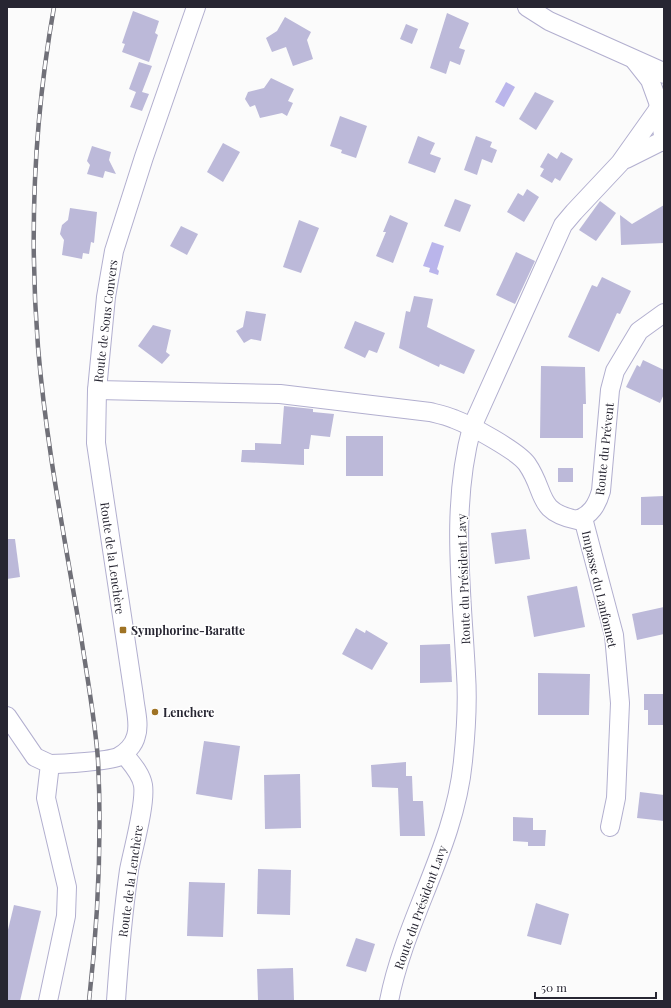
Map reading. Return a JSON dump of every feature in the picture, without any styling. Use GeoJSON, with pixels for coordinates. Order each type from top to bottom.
{"type":"FeatureCollection","features":[{"type":"Feature","properties":{"kind":"street","name":"Route de Sous Convers"},"geometry":{"type":"LineString","coordinates":[[196,7],[146,150],[114,251],[107,291],[97,390],[280,394],[430,412],[453,418],[472,427]]}},
{"type":"Feature","properties":{"kind":"street"},"geometry":{"type":"LineString","coordinates":[[527,7],[549,21],[664,74]]}},
{"type":"Feature","properties":{"kind":"street"},"geometry":{"type":"LineString","coordinates":[[634,59],[650,80],[661,104],[664,140]]}},
{"type":"Feature","properties":{"kind":"street","name":"Route du Président Lavy"},"geometry":{"type":"LineString","coordinates":[[389,1001],[408,934],[429,885],[448,830],[457,797],[463,763],[466,720],[466,675],[459,548],[461,492],[466,450],[472,427],[563,225],[620,163],[661,104]]}},
{"type":"Feature","properties":{"kind":"street","name":"Route du Président Lavy"},"geometry":{"type":"LineString","coordinates":[[620,163],[637,152],[664,140]]}},
{"type":"Feature","properties":{"kind":"street","name":"Route du Prévent"},"geometry":{"type":"LineString","coordinates":[[583,518],[597,503],[601,491],[610,390],[615,371],[639,331],[664,314]]}},
{"type":"Feature","properties":{"kind":"street","name":"Route de la Lenchère"},"geometry":{"type":"LineString","coordinates":[[97,390],[96,443],[138,727],[132,746],[124,754],[138,773],[143,785],[142,803],[123,917],[116,1001]]}},
{"type":"Feature","properties":{"kind":"street"},"geometry":{"type":"LineString","coordinates":[[472,427],[516,454],[527,464],[552,511],[558,515],[577,520],[583,518]]}},
{"type":"Feature","properties":{"kind":"street","name":"Impasse du Lanfonnet"},"geometry":{"type":"LineString","coordinates":[[583,518],[615,643],[620,703],[616,798],[610,827]]}},
{"type":"Feature","properties":{"kind":"street"},"geometry":{"type":"LineString","coordinates":[[7,716],[35,757],[50,764],[114,758],[124,754]]}},
{"type":"Feature","properties":{"kind":"street"},"geometry":{"type":"LineString","coordinates":[[48,1001],[66,916],[67,887],[46,798],[50,764]]}},
{"type":"Feature","properties":{"kind":"shaded area"},"geometry":{"type":"Polygon","coordinates":[[[506,82],[515,87],[504,107],[495,102],[506,82]]]}},
{"type":"Feature","properties":{"kind":"shaded area"},"geometry":{"type":"Polygon","coordinates":[[[432,242],[444,246],[437,269],[439,271],[438,275],[429,272],[430,268],[423,266],[432,242]]]}},
{"type":"Feature","properties":{"kind":"building"},"geometry":{"type":"Polygon","coordinates":[[[133,11],[159,21],[155,33],[158,35],[149,62],[122,52],[125,44],[122,43],[133,11]]]}},
{"type":"Feature","properties":{"kind":"building"},"geometry":{"type":"Polygon","coordinates":[[[447,13],[469,23],[459,48],[465,50],[460,65],[450,61],[446,74],[430,68],[447,13]]]}},
{"type":"Feature","properties":{"kind":"building"},"geometry":{"type":"Polygon","coordinates":[[[285,17],[311,32],[307,40],[313,59],[293,66],[286,47],[272,52],[266,38],[277,31],[285,17]]]}},
{"type":"Feature","properties":{"kind":"building"},"geometry":{"type":"Polygon","coordinates":[[[406,24],[418,29],[412,44],[400,39],[406,24]]]}},
{"type":"Feature","properties":{"kind":"building"},"geometry":{"type":"Polygon","coordinates":[[[139,62],[152,66],[142,92],[149,94],[142,111],[130,107],[136,92],[129,89],[139,62]]]}},
{"type":"Feature","properties":{"kind":"building"},"geometry":{"type":"Polygon","coordinates":[[[271,78],[294,89],[288,101],[293,103],[287,116],[282,113],[260,118],[255,105],[250,107],[245,99],[248,92],[264,88],[271,78]]]}},
{"type":"Feature","properties":{"kind":"building"},"geometry":{"type":"Polygon","coordinates":[[[535,92],[554,101],[536,130],[519,119],[535,92]]]}},
{"type":"Feature","properties":{"kind":"building"},"geometry":{"type":"Polygon","coordinates":[[[340,116],[367,126],[356,158],[341,153],[342,150],[330,146],[340,116]]]}},
{"type":"Feature","properties":{"kind":"building"},"geometry":{"type":"Polygon","coordinates":[[[418,136],[435,143],[430,154],[441,158],[435,173],[408,163],[418,136]]]}},
{"type":"Feature","properties":{"kind":"building"},"geometry":{"type":"Polygon","coordinates":[[[476,136],[492,142],[490,147],[497,150],[492,163],[482,159],[477,175],[464,170],[476,136]]]}},
{"type":"Feature","properties":{"kind":"building"},"geometry":{"type":"Polygon","coordinates":[[[223,143],[240,152],[223,182],[207,172],[223,143]]]}},
{"type":"Feature","properties":{"kind":"building"},"geometry":{"type":"Polygon","coordinates":[[[92,146],[111,152],[109,160],[116,174],[105,171],[103,178],[87,174],[90,165],[87,161],[92,146]]]}},
{"type":"Feature","properties":{"kind":"building"},"geometry":{"type":"Polygon","coordinates":[[[561,152],[573,159],[560,181],[555,178],[552,183],[540,176],[544,169],[540,167],[548,153],[557,159],[561,152]]]}},
{"type":"Feature","properties":{"kind":"building"},"geometry":{"type":"Polygon","coordinates":[[[527,189],[539,197],[524,222],[507,212],[518,193],[523,196],[527,189]]]}},
{"type":"Feature","properties":{"kind":"building"},"geometry":{"type":"Polygon","coordinates":[[[455,199],[471,205],[460,232],[444,226],[455,199]]]}},
{"type":"Feature","properties":{"kind":"building"},"geometry":{"type":"Polygon","coordinates":[[[600,201],[616,213],[596,241],[579,230],[600,201]]]}},
{"type":"Feature","properties":{"kind":"building"},"geometry":{"type":"Polygon","coordinates":[[[664,205],[664,243],[621,245],[620,215],[632,224],[664,205]]]}},
{"type":"Feature","properties":{"kind":"building"},"geometry":{"type":"Polygon","coordinates":[[[70,208],[97,212],[94,243],[91,242],[89,254],[83,253],[82,259],[62,255],[64,240],[60,234],[62,225],[68,220],[70,208]]]}},
{"type":"Feature","properties":{"kind":"building"},"geometry":{"type":"Polygon","coordinates":[[[390,215],[408,223],[393,263],[376,256],[386,232],[383,232],[390,215]]]}},
{"type":"Feature","properties":{"kind":"building"},"geometry":{"type":"Polygon","coordinates":[[[299,220],[319,228],[301,273],[283,267],[299,220]]]}},
{"type":"Feature","properties":{"kind":"building"},"geometry":{"type":"Polygon","coordinates":[[[181,226],[198,234],[187,255],[170,246],[181,226]]]}},
{"type":"Feature","properties":{"kind":"building"},"geometry":{"type":"Polygon","coordinates":[[[516,252],[535,261],[515,304],[496,295],[516,252]]]}},
{"type":"Feature","properties":{"kind":"building"},"geometry":{"type":"Polygon","coordinates":[[[602,277],[631,291],[620,314],[617,313],[599,352],[568,337],[592,285],[597,287],[602,277]]]}},
{"type":"Feature","properties":{"kind":"building"},"geometry":{"type":"Polygon","coordinates":[[[414,296],[433,299],[427,327],[475,350],[464,374],[440,364],[439,367],[399,348],[406,311],[410,312],[414,296]]]}},
{"type":"Feature","properties":{"kind":"building"},"geometry":{"type":"Polygon","coordinates":[[[246,311],[266,314],[261,341],[251,339],[244,343],[236,331],[243,327],[246,311]]]}},
{"type":"Feature","properties":{"kind":"building"},"geometry":{"type":"Polygon","coordinates":[[[355,321],[385,333],[377,353],[369,350],[365,358],[344,348],[355,321]]]}},
{"type":"Feature","properties":{"kind":"building"},"geometry":{"type":"Polygon","coordinates":[[[153,325],[171,330],[166,352],[170,355],[162,364],[138,346],[153,325]]]}},
{"type":"Feature","properties":{"kind":"building"},"geometry":{"type":"Polygon","coordinates":[[[643,360],[664,370],[664,394],[660,403],[626,387],[637,365],[640,367],[643,360]]]}},
{"type":"Feature","properties":{"kind":"building"},"geometry":{"type":"Polygon","coordinates":[[[541,366],[585,367],[586,404],[583,404],[583,438],[540,438],[541,366]]]}},
{"type":"Feature","properties":{"kind":"building"},"geometry":{"type":"Polygon","coordinates":[[[284,406],[313,409],[313,412],[334,414],[330,437],[311,435],[309,449],[304,449],[304,465],[241,462],[242,450],[255,450],[255,443],[281,444],[284,406]]]}},
{"type":"Feature","properties":{"kind":"building"},"geometry":{"type":"Polygon","coordinates":[[[346,436],[383,436],[383,476],[346,476],[346,436]]]}},
{"type":"Feature","properties":{"kind":"building"},"geometry":{"type":"Polygon","coordinates":[[[558,468],[573,468],[573,482],[558,482],[558,468]]]}},
{"type":"Feature","properties":{"kind":"building"},"geometry":{"type":"Polygon","coordinates":[[[664,496],[664,525],[641,525],[641,497],[664,496]]]}},
{"type":"Feature","properties":{"kind":"building"},"geometry":{"type":"Polygon","coordinates":[[[526,529],[530,559],[495,564],[491,533],[526,529]]]}},
{"type":"Feature","properties":{"kind":"building"},"geometry":{"type":"Polygon","coordinates":[[[7,539],[15,539],[20,577],[7,579],[7,539]]]}},
{"type":"Feature","properties":{"kind":"building"},"geometry":{"type":"Polygon","coordinates":[[[577,586],[585,627],[534,637],[527,596],[577,586]]]}},
{"type":"Feature","properties":{"kind":"building"},"geometry":{"type":"Polygon","coordinates":[[[664,607],[664,634],[637,640],[632,614],[664,607]]]}},
{"type":"Feature","properties":{"kind":"building"},"geometry":{"type":"Polygon","coordinates":[[[356,628],[365,633],[366,630],[388,643],[372,670],[342,654],[356,628]]]}},
{"type":"Feature","properties":{"kind":"building"},"geometry":{"type":"Polygon","coordinates":[[[450,644],[452,682],[420,683],[420,645],[450,644]]]}},
{"type":"Feature","properties":{"kind":"building"},"geometry":{"type":"Polygon","coordinates":[[[538,673],[590,674],[589,715],[538,715],[538,673]]]}},
{"type":"Feature","properties":{"kind":"building"},"geometry":{"type":"Polygon","coordinates":[[[644,694],[664,694],[664,725],[648,725],[648,710],[644,710],[644,694]]]}},
{"type":"Feature","properties":{"kind":"building"},"geometry":{"type":"Polygon","coordinates":[[[204,741],[240,746],[232,800],[196,794],[204,741]]]}},
{"type":"Feature","properties":{"kind":"building"},"geometry":{"type":"Polygon","coordinates":[[[406,762],[406,776],[412,776],[413,801],[423,801],[425,836],[400,836],[398,788],[372,787],[371,765],[406,762]]]}},
{"type":"Feature","properties":{"kind":"building"},"geometry":{"type":"Polygon","coordinates":[[[300,774],[301,828],[265,829],[264,775],[300,774]]]}},
{"type":"Feature","properties":{"kind":"building"},"geometry":{"type":"Polygon","coordinates":[[[640,792],[664,795],[664,821],[637,818],[640,792]]]}},
{"type":"Feature","properties":{"kind":"building"},"geometry":{"type":"Polygon","coordinates":[[[513,817],[533,818],[533,830],[546,830],[545,846],[528,846],[528,842],[513,841],[513,817]]]}},
{"type":"Feature","properties":{"kind":"building"},"geometry":{"type":"Polygon","coordinates":[[[258,869],[291,870],[290,915],[257,914],[258,869]]]}},
{"type":"Feature","properties":{"kind":"building"},"geometry":{"type":"Polygon","coordinates":[[[189,882],[225,883],[223,937],[187,936],[189,882]]]}},
{"type":"Feature","properties":{"kind":"building"},"geometry":{"type":"Polygon","coordinates":[[[536,903],[569,914],[561,945],[527,936],[536,903]]]}},
{"type":"Feature","properties":{"kind":"building"},"geometry":{"type":"Polygon","coordinates":[[[14,905],[41,911],[20,1001],[7,1001],[7,934],[14,905]]]}},
{"type":"Feature","properties":{"kind":"building"},"geometry":{"type":"Polygon","coordinates":[[[356,938],[375,944],[366,972],[346,966],[356,938]]]}},
{"type":"Feature","properties":{"kind":"building"},"geometry":{"type":"Polygon","coordinates":[[[293,968],[294,1001],[258,1001],[257,969],[293,968]]]}},
{"type":"Feature","properties":{"kind":"railway"},"geometry":{"type":"LineString","coordinates":[[54,7],[42,92],[35,177],[35,304],[41,383],[46,420],[56,492],[91,698],[98,760],[100,821],[98,881],[95,941],[89,1001]]}},
{"type":"Feature","properties":{"kind":"place","name":"Symphorine-Baratte"},"geometry":{"type":"Point","coordinates":[123,630]}},
{"type":"Feature","properties":{"kind":"place","name":"Lenchere"},"geometry":{"type":"Point","coordinates":[155,712]}}]}
